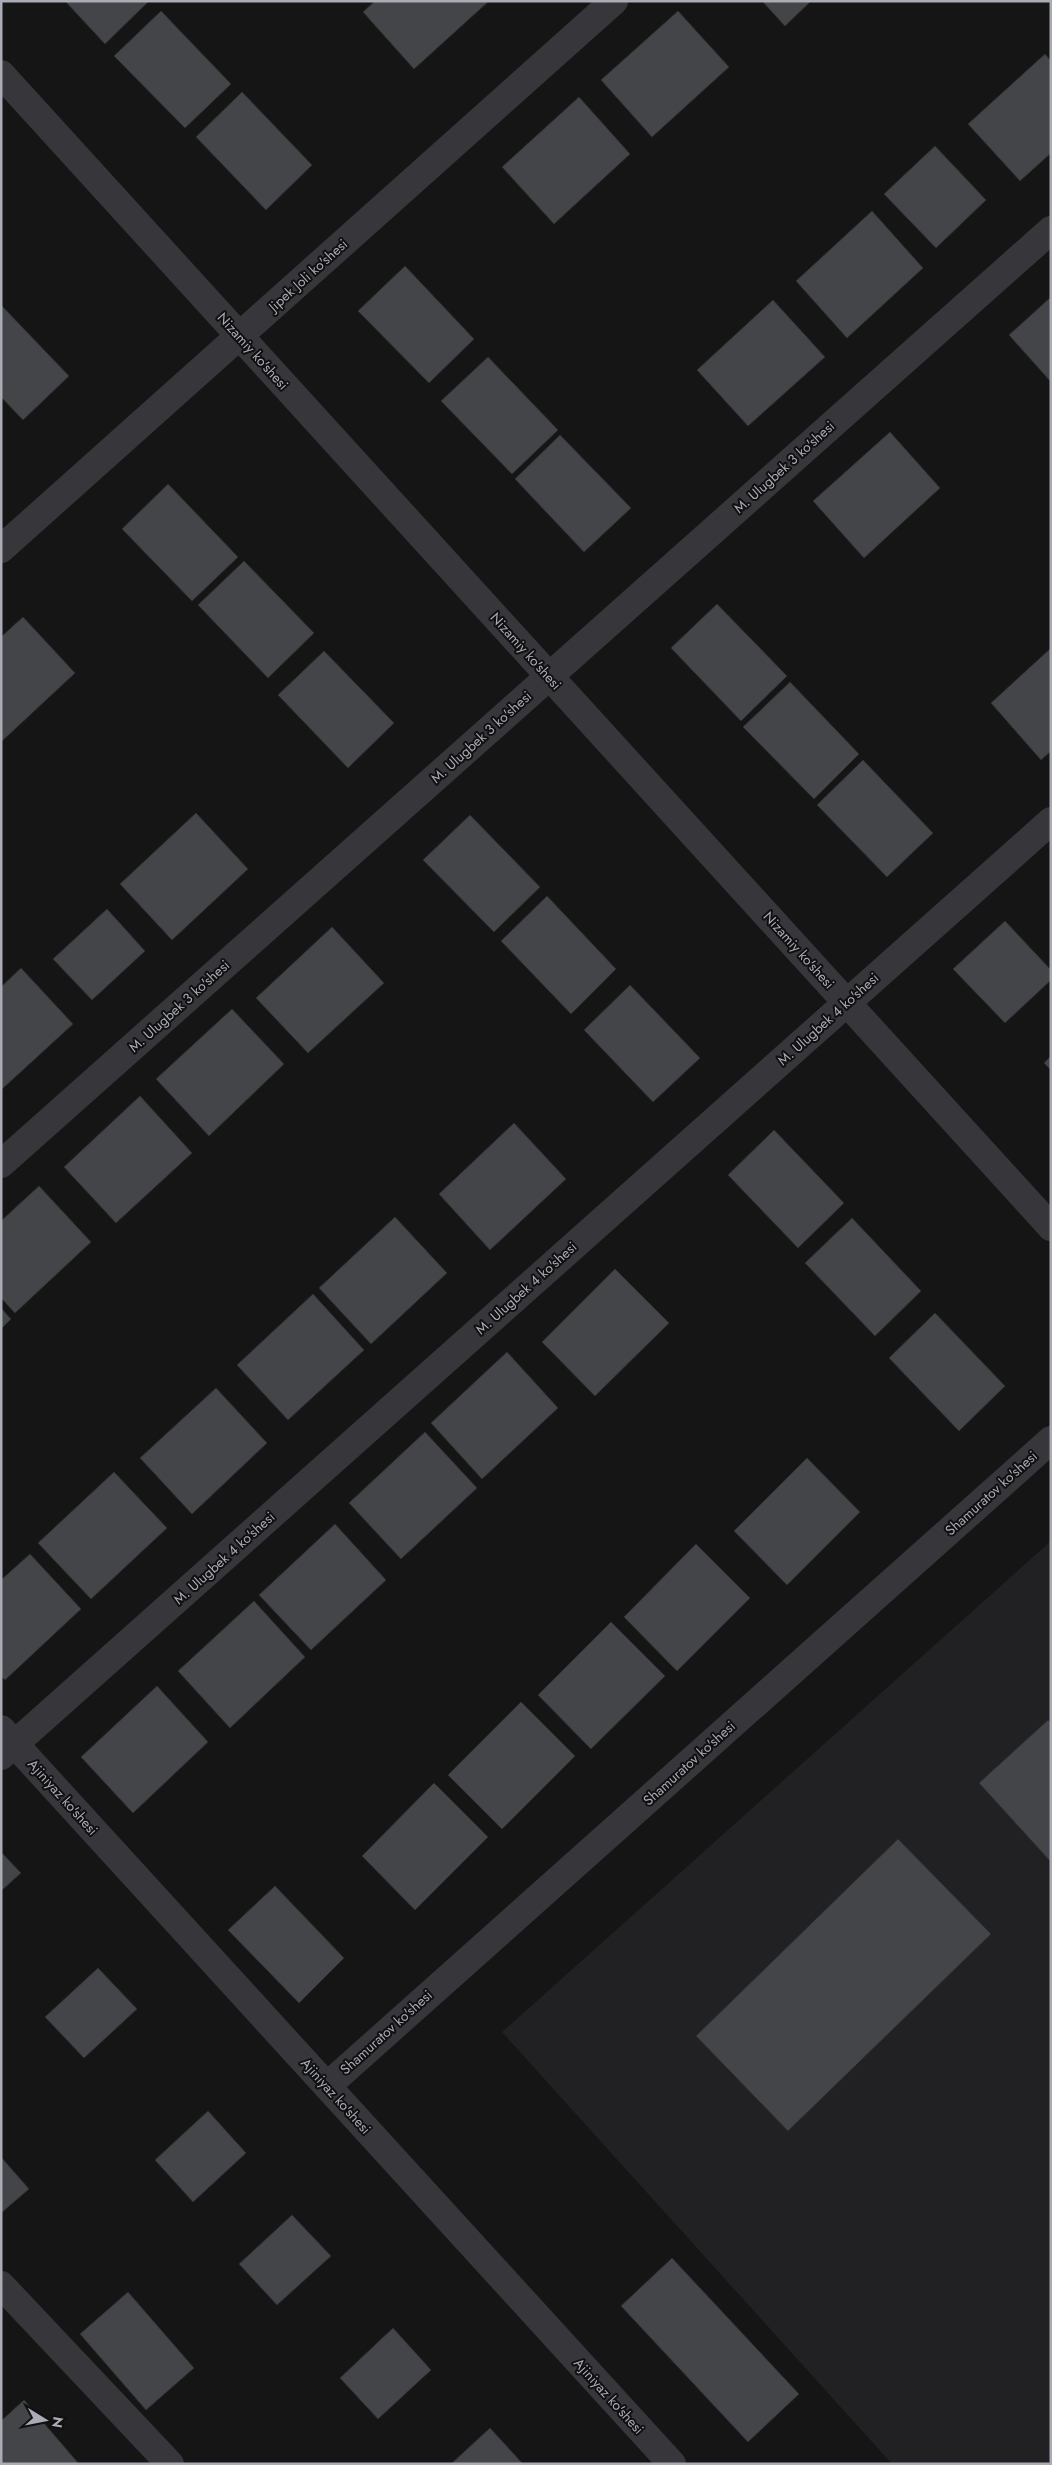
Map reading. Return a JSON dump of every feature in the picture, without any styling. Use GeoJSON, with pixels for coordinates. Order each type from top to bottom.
{"type":"FeatureCollection","features":[{"type":"Feature","properties":{"kind":"street","name":"Jipek Joli ko'shesi"},"geometry":{"type":"LineString","coordinates":[[1,548],[614,1]]}},
{"type":"Feature","properties":{"kind":"street","name":"Nizamiy ko'shesi"},"geometry":{"type":"LineString","coordinates":[[1,74],[1051,1227]]}},
{"type":"Feature","properties":{"kind":"street","name":"M. Ulugbek 3 ko'shesi"},"geometry":{"type":"LineString","coordinates":[[1,1164],[1051,230]]}},
{"type":"Feature","properties":{"kind":"street","name":"M. Ulugbek 4 ko'shesi"},"geometry":{"type":"LineString","coordinates":[[6,1743],[1051,821]]}},
{"type":"Feature","properties":{"kind":"street","name":"Shamuratov ko'shesi"},"geometry":{"type":"LineString","coordinates":[[327,2086],[1051,1440]]}},
{"type":"Feature","properties":{"kind":"street","name":"Ajiniyaz ko'shesi"},"geometry":{"type":"LineString","coordinates":[[6,1743],[327,2086],[672,2464]]}},
{"type":"Feature","properties":{"kind":"street"},"geometry":{"type":"LineString","coordinates":[[1,2285],[170,2464]]}},
{"type":"Feature","properties":{"kind":"shaded area"},"geometry":{"type":"Polygon","coordinates":[[[1051,1541],[1051,2464],[892,2464],[502,2032],[1051,1541]]]}},
{"type":"Feature","properties":{"kind":"building"},"geometry":{"type":"Polygon","coordinates":[[[65,1],[149,1],[105,44],[65,1]]]}},
{"type":"Feature","properties":{"kind":"building"},"geometry":{"type":"Polygon","coordinates":[[[375,1],[489,1],[414,69],[363,12],[375,1]]]}},
{"type":"Feature","properties":{"kind":"building"},"geometry":{"type":"Polygon","coordinates":[[[762,1],[811,1],[785,26],[762,1]]]}},
{"type":"Feature","properties":{"kind":"building"},"geometry":{"type":"Polygon","coordinates":[[[161,11],[231,84],[185,128],[114,56],[161,11]]]}},
{"type":"Feature","properties":{"kind":"building"},"geometry":{"type":"Polygon","coordinates":[[[678,11],[729,67],[652,137],[601,80],[678,11]]]}},
{"type":"Feature","properties":{"kind":"building"},"geometry":{"type":"Polygon","coordinates":[[[1045,54],[1051,61],[1051,153],[1020,181],[968,124],[1045,54]]]}},
{"type":"Feature","properties":{"kind":"building"},"geometry":{"type":"Polygon","coordinates":[[[242,92],[312,165],[266,210],[196,137],[242,92]]]}},
{"type":"Feature","properties":{"kind":"building"},"geometry":{"type":"Polygon","coordinates":[[[579,97],[630,154],[554,224],[502,167],[579,97]]]}},
{"type":"Feature","properties":{"kind":"building"},"geometry":{"type":"Polygon","coordinates":[[[935,146],[986,200],[936,248],[884,194],[935,146]]]}},
{"type":"Feature","properties":{"kind":"building"},"geometry":{"type":"Polygon","coordinates":[[[872,211],[923,268],[847,338],[796,281],[872,211]]]}},
{"type":"Feature","properties":{"kind":"building"},"geometry":{"type":"Polygon","coordinates":[[[405,266],[474,339],[429,383],[358,311],[405,266]]]}},
{"type":"Feature","properties":{"kind":"building"},"geometry":{"type":"Polygon","coordinates":[[[1051,297],[1051,382],[1009,335],[1051,297]]]}},
{"type":"Feature","properties":{"kind":"building"},"geometry":{"type":"Polygon","coordinates":[[[773,300],[825,357],[748,426],[697,370],[773,300]]]}},
{"type":"Feature","properties":{"kind":"building"},"geometry":{"type":"Polygon","coordinates":[[[1,305],[69,376],[23,420],[1,397],[1,305]]]}},
{"type":"Feature","properties":{"kind":"building"},"geometry":{"type":"Polygon","coordinates":[[[488,357],[558,430],[512,474],[441,401],[488,357]]]}},
{"type":"Feature","properties":{"kind":"building"},"geometry":{"type":"Polygon","coordinates":[[[890,432],[940,488],[864,558],[813,501],[890,432]]]}},
{"type":"Feature","properties":{"kind":"building"},"geometry":{"type":"Polygon","coordinates":[[[560,435],[631,508],[584,552],[515,479],[560,435]]]}},
{"type":"Feature","properties":{"kind":"building"},"geometry":{"type":"Polygon","coordinates":[[[168,484],[238,557],[192,601],[122,529],[168,484]]]}},
{"type":"Feature","properties":{"kind":"building"},"geometry":{"type":"Polygon","coordinates":[[[244,561],[314,633],[268,678],[198,605],[244,561]]]}},
{"type":"Feature","properties":{"kind":"building"},"geometry":{"type":"Polygon","coordinates":[[[717,604],[787,676],[741,721],[671,648],[717,604]]]}},
{"type":"Feature","properties":{"kind":"building"},"geometry":{"type":"Polygon","coordinates":[[[23,617],[75,673],[1,742],[1,637],[23,617]]]}},
{"type":"Feature","properties":{"kind":"building"},"geometry":{"type":"Polygon","coordinates":[[[1051,648],[1051,751],[1041,760],[991,703],[1051,648]]]}},
{"type":"Feature","properties":{"kind":"building"},"geometry":{"type":"Polygon","coordinates":[[[324,651],[394,723],[348,768],[278,695],[324,651]]]}},
{"type":"Feature","properties":{"kind":"building"},"geometry":{"type":"Polygon","coordinates":[[[790,682],[859,754],[814,799],[743,727],[790,682]]]}},
{"type":"Feature","properties":{"kind":"building"},"geometry":{"type":"Polygon","coordinates":[[[863,760],[933,833],[887,877],[817,805],[863,760]]]}},
{"type":"Feature","properties":{"kind":"building"},"geometry":{"type":"Polygon","coordinates":[[[196,813],[248,869],[172,940],[120,884],[196,813]]]}},
{"type":"Feature","properties":{"kind":"building"},"geometry":{"type":"Polygon","coordinates":[[[470,815],[540,887],[494,932],[423,860],[470,815]]]}},
{"type":"Feature","properties":{"kind":"building"},"geometry":{"type":"Polygon","coordinates":[[[547,896],[616,969],[571,1014],[501,941],[547,896]]]}},
{"type":"Feature","properties":{"kind":"building"},"geometry":{"type":"Polygon","coordinates":[[[107,909],[145,951],[92,1000],[53,959],[107,909]]]}},
{"type":"Feature","properties":{"kind":"building"},"geometry":{"type":"Polygon","coordinates":[[[1005,921],[1051,970],[1051,980],[1005,1023],[953,969],[1005,921]]]}},
{"type":"Feature","properties":{"kind":"building"},"geometry":{"type":"Polygon","coordinates":[[[332,927],[384,983],[308,1053],[256,998],[332,927]]]}},
{"type":"Feature","properties":{"kind":"building"},"geometry":{"type":"Polygon","coordinates":[[[21,968],[73,1024],[1,1090],[1,987],[21,968]]]}},
{"type":"Feature","properties":{"kind":"building"},"geometry":{"type":"Polygon","coordinates":[[[630,985],[700,1058],[653,1102],[584,1030],[630,985]]]}},
{"type":"Feature","properties":{"kind":"building"},"geometry":{"type":"Polygon","coordinates":[[[232,1009],[284,1064],[209,1136],[156,1079],[232,1009]]]}},
{"type":"Feature","properties":{"kind":"building"},"geometry":{"type":"Polygon","coordinates":[[[1051,1056],[1051,1070],[1044,1063],[1051,1056]]]}},
{"type":"Feature","properties":{"kind":"building"},"geometry":{"type":"Polygon","coordinates":[[[140,1096],[192,1153],[116,1223],[64,1167],[140,1096]]]}},
{"type":"Feature","properties":{"kind":"building"},"geometry":{"type":"Polygon","coordinates":[[[514,1123],[566,1179],[490,1250],[439,1194],[514,1123]]]}},
{"type":"Feature","properties":{"kind":"building"},"geometry":{"type":"Polygon","coordinates":[[[774,1130],[844,1203],[798,1248],[728,1175],[774,1130]]]}},
{"type":"Feature","properties":{"kind":"building"},"geometry":{"type":"Polygon","coordinates":[[[39,1186],[91,1242],[15,1313],[1,1298],[1,1221],[39,1186]]]}},
{"type":"Feature","properties":{"kind":"building"},"geometry":{"type":"Polygon","coordinates":[[[395,1217],[447,1273],[371,1344],[319,1288],[395,1217]]]}},
{"type":"Feature","properties":{"kind":"building"},"geometry":{"type":"Polygon","coordinates":[[[852,1218],[921,1291],[875,1336],[805,1263],[852,1218]]]}},
{"type":"Feature","properties":{"kind":"building"},"geometry":{"type":"Polygon","coordinates":[[[615,1269],[669,1323],[595,1396],[542,1342],[615,1269]]]}},
{"type":"Feature","properties":{"kind":"building"},"geometry":{"type":"Polygon","coordinates":[[[313,1294],[364,1350],[288,1420],[237,1365],[313,1294]]]}},
{"type":"Feature","properties":{"kind":"building"},"geometry":{"type":"Polygon","coordinates":[[[1,1308],[11,1319],[1,1329],[1,1308]]]}},
{"type":"Feature","properties":{"kind":"building"},"geometry":{"type":"Polygon","coordinates":[[[935,1313],[1005,1386],[959,1431],[889,1358],[935,1313]]]}},
{"type":"Feature","properties":{"kind":"building"},"geometry":{"type":"Polygon","coordinates":[[[507,1352],[558,1408],[482,1479],[431,1423],[507,1352]]]}},
{"type":"Feature","properties":{"kind":"building"},"geometry":{"type":"Polygon","coordinates":[[[216,1388],[267,1443],[192,1514],[140,1458],[216,1388]]]}},
{"type":"Feature","properties":{"kind":"building"},"geometry":{"type":"Polygon","coordinates":[[[425,1432],[477,1488],[401,1559],[349,1503],[425,1432]]]}},
{"type":"Feature","properties":{"kind":"building"},"geometry":{"type":"Polygon","coordinates":[[[807,1458],[860,1512],[787,1585],[734,1531],[807,1458]]]}},
{"type":"Feature","properties":{"kind":"building"},"geometry":{"type":"Polygon","coordinates":[[[114,1472],[167,1528],[91,1599],[38,1543],[114,1472]]]}},
{"type":"Feature","properties":{"kind":"building"},"geometry":{"type":"Polygon","coordinates":[[[335,1524],[386,1580],[311,1650],[259,1595],[335,1524]]]}},
{"type":"Feature","properties":{"kind":"building"},"geometry":{"type":"Polygon","coordinates":[[[696,1544],[750,1598],[677,1671],[624,1617],[696,1544]]]}},
{"type":"Feature","properties":{"kind":"building"},"geometry":{"type":"Polygon","coordinates":[[[30,1554],[81,1609],[5,1680],[1,1676],[1,1580],[30,1554]]]}},
{"type":"Feature","properties":{"kind":"building"},"geometry":{"type":"Polygon","coordinates":[[[254,1601],[305,1657],[230,1728],[178,1671],[254,1601]]]}},
{"type":"Feature","properties":{"kind":"building"},"geometry":{"type":"Polygon","coordinates":[[[611,1622],[665,1676],[591,1749],[538,1695],[611,1622]]]}},
{"type":"Feature","properties":{"kind":"building"},"geometry":{"type":"Polygon","coordinates":[[[157,1686],[208,1742],[133,1813],[81,1757],[157,1686]]]}},
{"type":"Feature","properties":{"kind":"building"},"geometry":{"type":"Polygon","coordinates":[[[521,1702],[575,1756],[502,1829],[448,1775],[521,1702]]]}},
{"type":"Feature","properties":{"kind":"building"},"geometry":{"type":"Polygon","coordinates":[[[1048,1720],[1051,1723],[1051,1862],[979,1783],[1048,1720]]]}},
{"type":"Feature","properties":{"kind":"building"},"geometry":{"type":"Polygon","coordinates":[[[434,1783],[488,1837],[415,1910],[362,1856],[434,1783]]]}},
{"type":"Feature","properties":{"kind":"building"},"geometry":{"type":"Polygon","coordinates":[[[898,1839],[991,1934],[788,2131],[696,2036],[898,1839]]]}},
{"type":"Feature","properties":{"kind":"building"},"geometry":{"type":"Polygon","coordinates":[[[1,1852],[21,1873],[1,1891],[1,1852]]]}},
{"type":"Feature","properties":{"kind":"building"},"geometry":{"type":"Polygon","coordinates":[[[275,1886],[344,1958],[299,2003],[228,1930],[275,1886]]]}},
{"type":"Feature","properties":{"kind":"building"},"geometry":{"type":"Polygon","coordinates":[[[98,1968],[137,2009],[84,2058],[45,2017],[98,1968]]]}},
{"type":"Feature","properties":{"kind":"building"},"geometry":{"type":"Polygon","coordinates":[[[208,2111],[246,2153],[193,2202],[155,2160],[208,2111]]]}},
{"type":"Feature","properties":{"kind":"building"},"geometry":{"type":"Polygon","coordinates":[[[1,2157],[29,2189],[1,2213],[1,2157]]]}},
{"type":"Feature","properties":{"kind":"building"},"geometry":{"type":"Polygon","coordinates":[[[292,2215],[331,2256],[277,2305],[239,2264],[292,2215]]]}},
{"type":"Feature","properties":{"kind":"building"},"geometry":{"type":"Polygon","coordinates":[[[672,2258],[799,2394],[748,2442],[621,2306],[672,2258]]]}},
{"type":"Feature","properties":{"kind":"building"},"geometry":{"type":"Polygon","coordinates":[[[128,2292],[194,2368],[146,2410],[80,2334],[128,2292]]]}},
{"type":"Feature","properties":{"kind":"building"},"geometry":{"type":"Polygon","coordinates":[[[393,2328],[431,2370],[378,2419],[340,2378],[393,2328]]]}},
{"type":"Feature","properties":{"kind":"building"},"geometry":{"type":"Polygon","coordinates":[[[24,2400],[79,2464],[1,2464],[1,2421],[24,2400]]]}},
{"type":"Feature","properties":{"kind":"building"},"geometry":{"type":"Polygon","coordinates":[[[490,2428],[523,2464],[451,2464],[490,2428]]]}}]}
